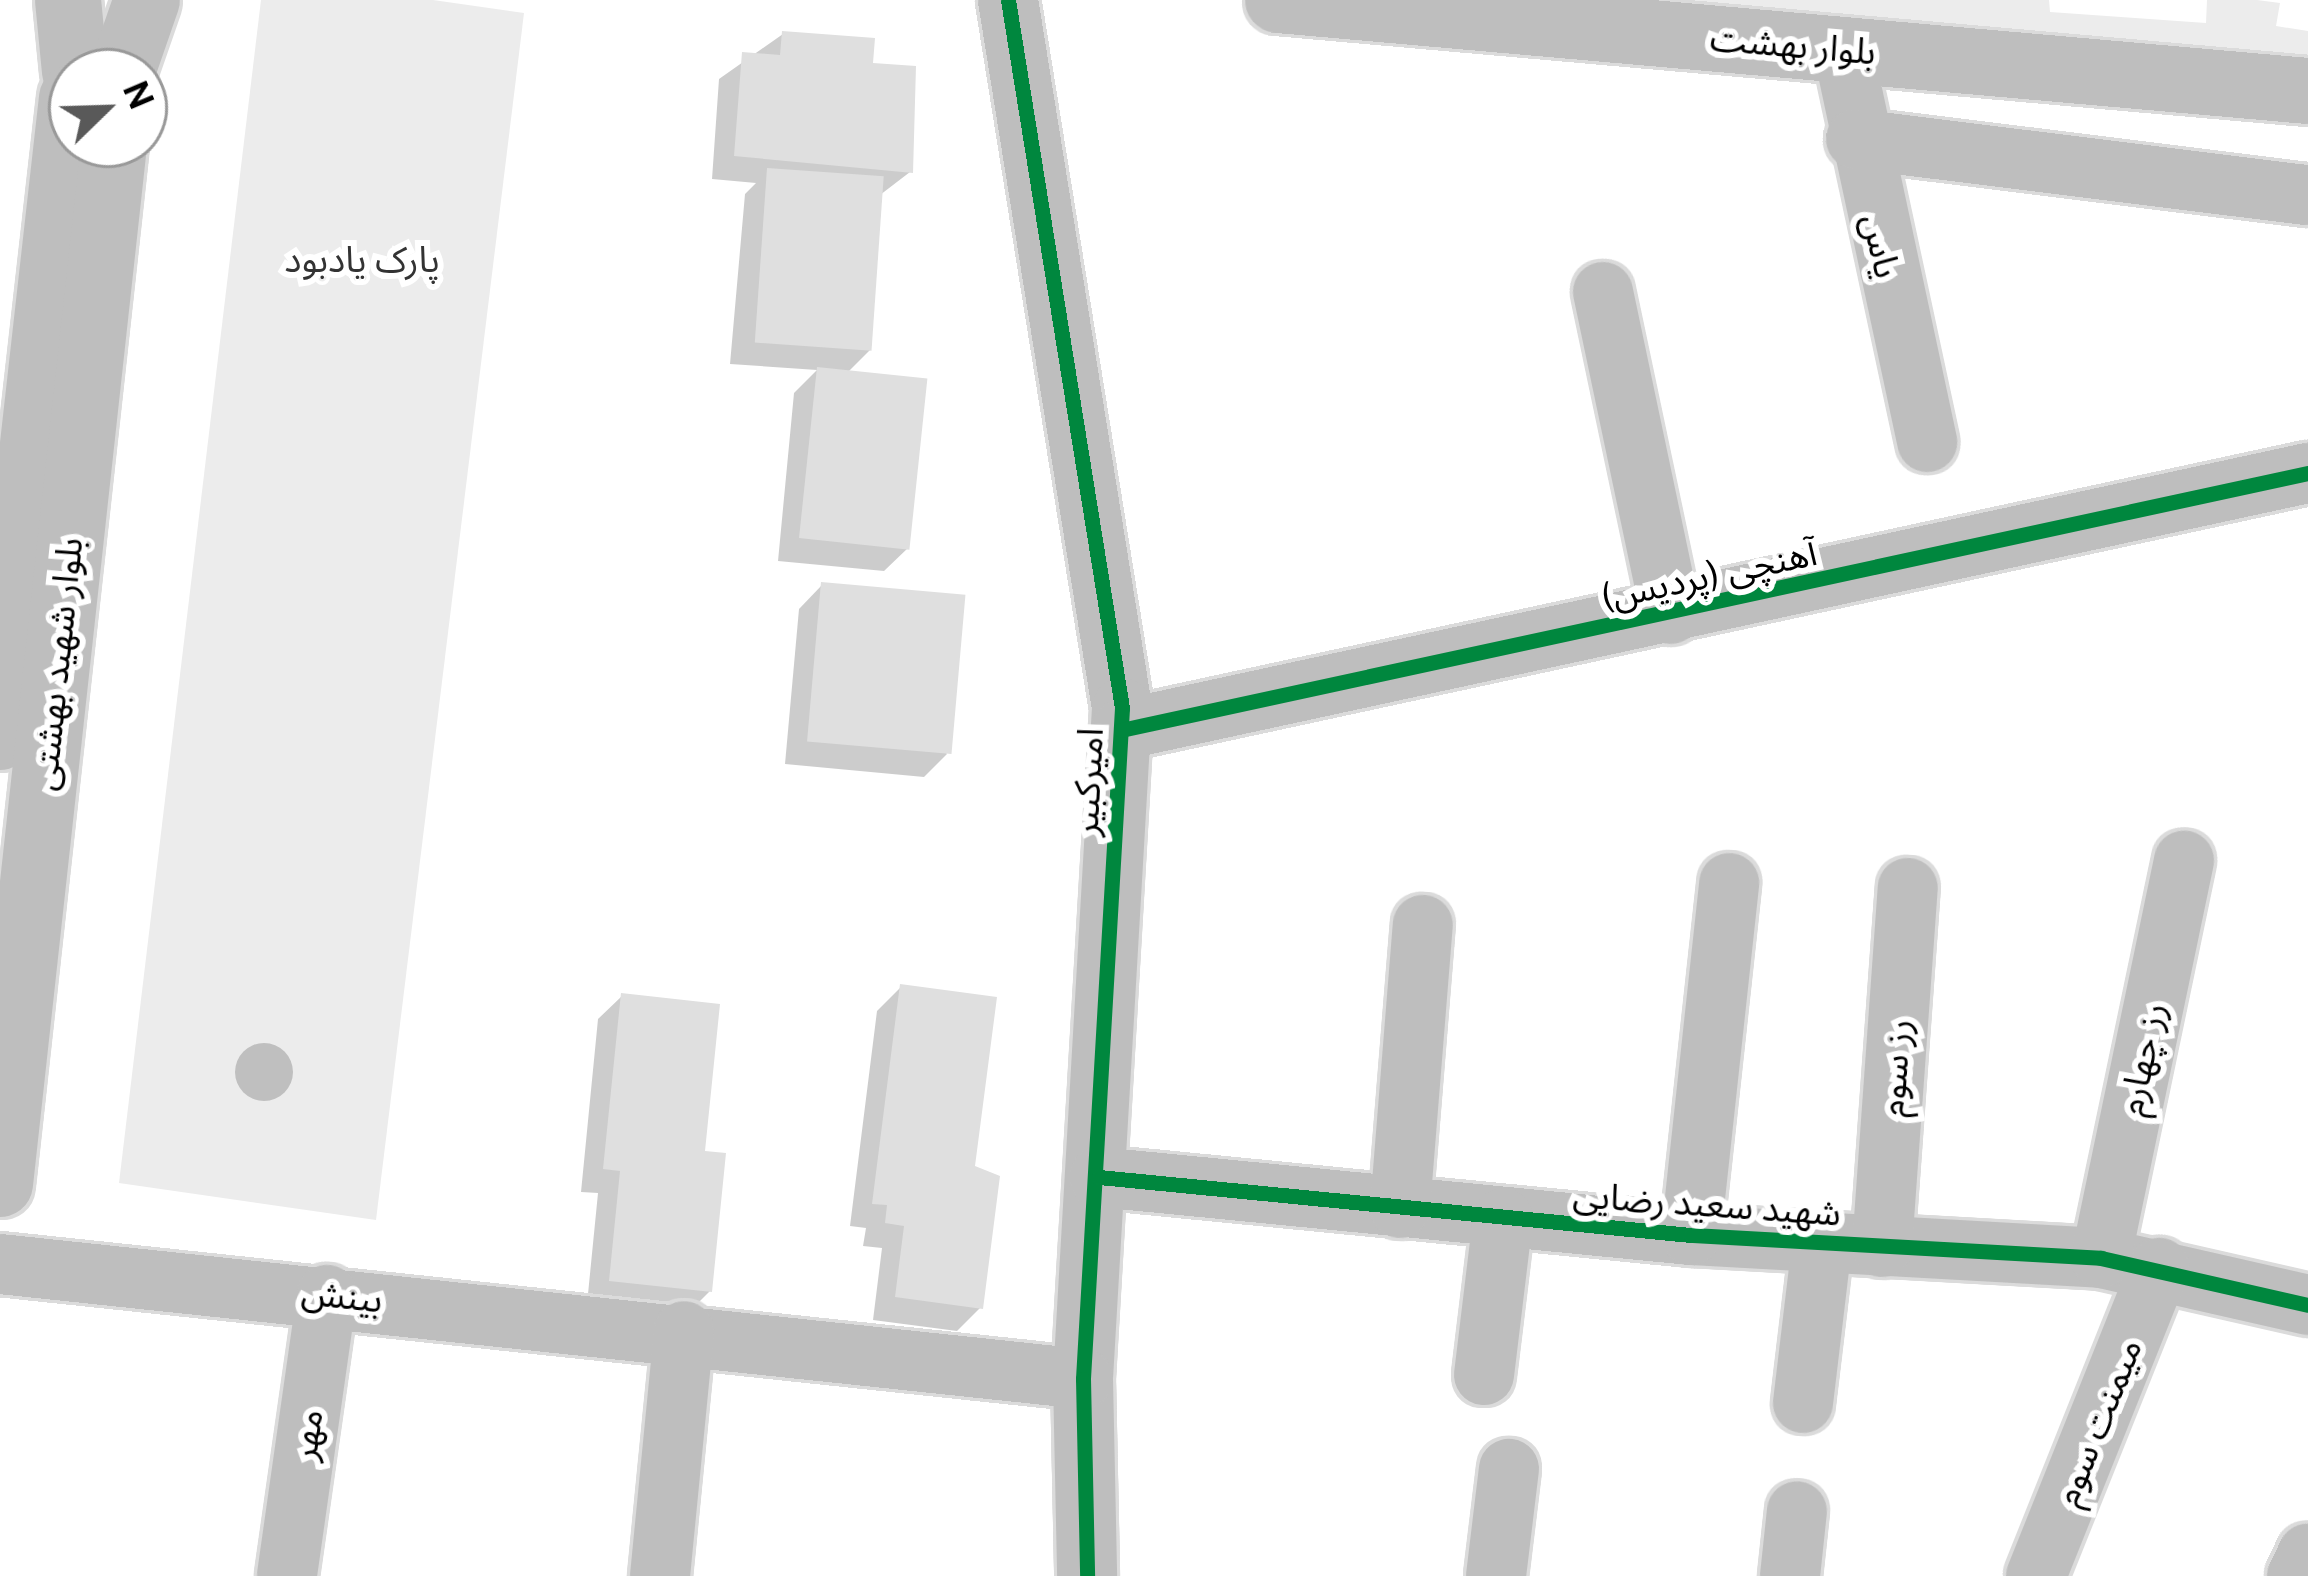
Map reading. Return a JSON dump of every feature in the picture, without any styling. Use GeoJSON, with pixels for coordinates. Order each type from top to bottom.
{"type":"FeatureCollection","features":[{"type":"Feature","properties":{"kind":"main road"},"geometry":{"type":"LineString","coordinates":[[68,0],[73,48]]}},
{"type":"Feature","properties":{"kind":"main road"},"geometry":{"type":"LineString","coordinates":[[130,48],[147,0]]}},
{"type":"Feature","properties":{"kind":"main road","name":"بلوار بهشت"},"geometry":{"type":"LineString","coordinates":[[1278,0],[2308,91]]}},
{"type":"Feature","properties":{"kind":"main road","name":"بلوار شهید بهشتی"},"geometry":{"type":"LineString","coordinates":[[0,737],[64,168]]}},
{"type":"Feature","properties":{"kind":"main road","name":"بلوار شهید بهشتی"},"geometry":{"type":"LineString","coordinates":[[0,1184],[111,168]]}},
{"type":"Feature","properties":{"kind":"street","name":"امیرکبیر"},"geometry":{"type":"LineString","coordinates":[[1008,0],[1121,730],[1099,1177],[1083,1379],[1087,1576]]}},
{"type":"Feature","properties":{"kind":"street","name":"یاس"},"geometry":{"type":"LineString","coordinates":[[1843,49],[1856,139],[1927,442]]}},
{"type":"Feature","properties":{"kind":"street"},"geometry":{"type":"LineString","coordinates":[[1856,139],[2308,195]]}},
{"type":"Feature","properties":{"kind":"street"},"geometry":{"type":"LineString","coordinates":[[1603,292],[1671,614]]}},
{"type":"Feature","properties":{"kind":"street","name":"آهنچی (پردیس)"},"geometry":{"type":"LineString","coordinates":[[1121,730],[2308,473]]}},
{"type":"Feature","properties":{"kind":"street","name":"رز چهارم"},"geometry":{"type":"LineString","coordinates":[[2101,1258],[2183,861]]}},
{"type":"Feature","properties":{"kind":"street"},"geometry":{"type":"LineString","coordinates":[[1691,1235],[1730,883]]}},
{"type":"Feature","properties":{"kind":"street","name":"رز سوم"},"geometry":{"type":"LineString","coordinates":[[1882,1247],[1908,888]]}},
{"type":"Feature","properties":{"kind":"street"},"geometry":{"type":"LineString","coordinates":[[1400,1208],[1423,925]]}},
{"type":"Feature","properties":{"kind":"street","name":"شهید سعید رضایی"},"geometry":{"type":"LineString","coordinates":[[1099,1177],[1691,1235],[2101,1258],[2308,1305]]}},
{"type":"Feature","properties":{"kind":"street"},"geometry":{"type":"LineString","coordinates":[[1484,1375],[1503,1217]]}},
{"type":"Feature","properties":{"kind":"street"},"geometry":{"type":"LineString","coordinates":[[1803,1403],[1822,1244]]}},
{"type":"Feature","properties":{"kind":"street","name":"بینش"},"geometry":{"type":"LineString","coordinates":[[0,1264],[684,1331],[1083,1379]]}},
{"type":"Feature","properties":{"kind":"street","name":"میمنت سوم"},"geometry":{"type":"LineString","coordinates":[[2036,1576],[2159,1268]]}},
{"type":"Feature","properties":{"kind":"street","name":"مهر"},"geometry":{"type":"LineString","coordinates":[[286,1575],[327,1295]]}},
{"type":"Feature","properties":{"kind":"street"},"geometry":{"type":"LineString","coordinates":[[660,1576],[684,1331]]}},
{"type":"Feature","properties":{"kind":"street"},"geometry":{"type":"LineString","coordinates":[[1496,1576],[1509,1469]]}},
{"type":"Feature","properties":{"kind":"street"},"geometry":{"type":"LineString","coordinates":[[1790,1576],[1797,1510]]}},
{"type":"Feature","properties":{"kind":"street"},"geometry":{"type":"LineString","coordinates":[[2297,1576],[2308,1553]]}},
{"type":"Feature","properties":{"kind":"green space","name":"پارک یادبود"},"geometry":{"type":"Polygon","coordinates":[[[261,0],[433,0],[524,13],[376,1220],[119,1183],[261,0]]]}},
{"type":"Feature","properties":{"kind":"green space"},"geometry":{"type":"Polygon","coordinates":[[[1636,0],[2049,0],[2050,12],[2206,23],[2207,0],[2257,0],[2280,3],[2276,26],[2308,31],[2308,61],[1636,0]]]}},
{"type":"Feature","properties":{"kind":"shaded area"},"geometry":{"type":"Polygon","coordinates":[[[264,1043],[285,1051],[293,1072],[285,1093],[264,1101],[243,1093],[235,1072],[243,1051],[264,1043]]]}},
{"type":"Feature","properties":{"kind":"building"},"geometry":{"type":"Polygon","coordinates":[[[782,31],[875,38],[873,63],[916,66],[913,173],[734,156],[742,52],[780,55],[782,31]]]}},
{"type":"Feature","properties":{"kind":"building"},"geometry":{"type":"Polygon","coordinates":[[[767,168],[884,176],[872,351],[755,343],[767,168]]]}},
{"type":"Feature","properties":{"kind":"building"},"geometry":{"type":"Polygon","coordinates":[[[817,367],[927,379],[909,550],[799,538],[817,367]]]}},
{"type":"Feature","properties":{"kind":"building"},"geometry":{"type":"Polygon","coordinates":[[[821,582],[965,595],[952,754],[807,741],[821,582]]]}},
{"type":"Feature","properties":{"kind":"building"},"geometry":{"type":"Polygon","coordinates":[[[900,984],[997,997],[975,1166],[1000,1176],[983,1309],[895,1297],[904,1226],[885,1223],[887,1205],[872,1204],[900,984]]]}},
{"type":"Feature","properties":{"kind":"building"},"geometry":{"type":"Polygon","coordinates":[[[621,993],[720,1004],[705,1151],[726,1153],[712,1292],[609,1281],[620,1171],[603,1169],[621,993]]]}},
{"type":"Feature","properties":{"kind":"cycle path"},"geometry":{"type":"LineString","coordinates":[[1008,0],[1122,708],[1083,1379],[1087,1576]]}},
{"type":"Feature","properties":{"kind":"cycle path"},"geometry":{"type":"LineString","coordinates":[[1121,730],[2308,473]]}},
{"type":"Feature","properties":{"kind":"cycle path"},"geometry":{"type":"LineString","coordinates":[[1099,1177],[1691,1235],[2101,1258],[2308,1305]]}}]}
